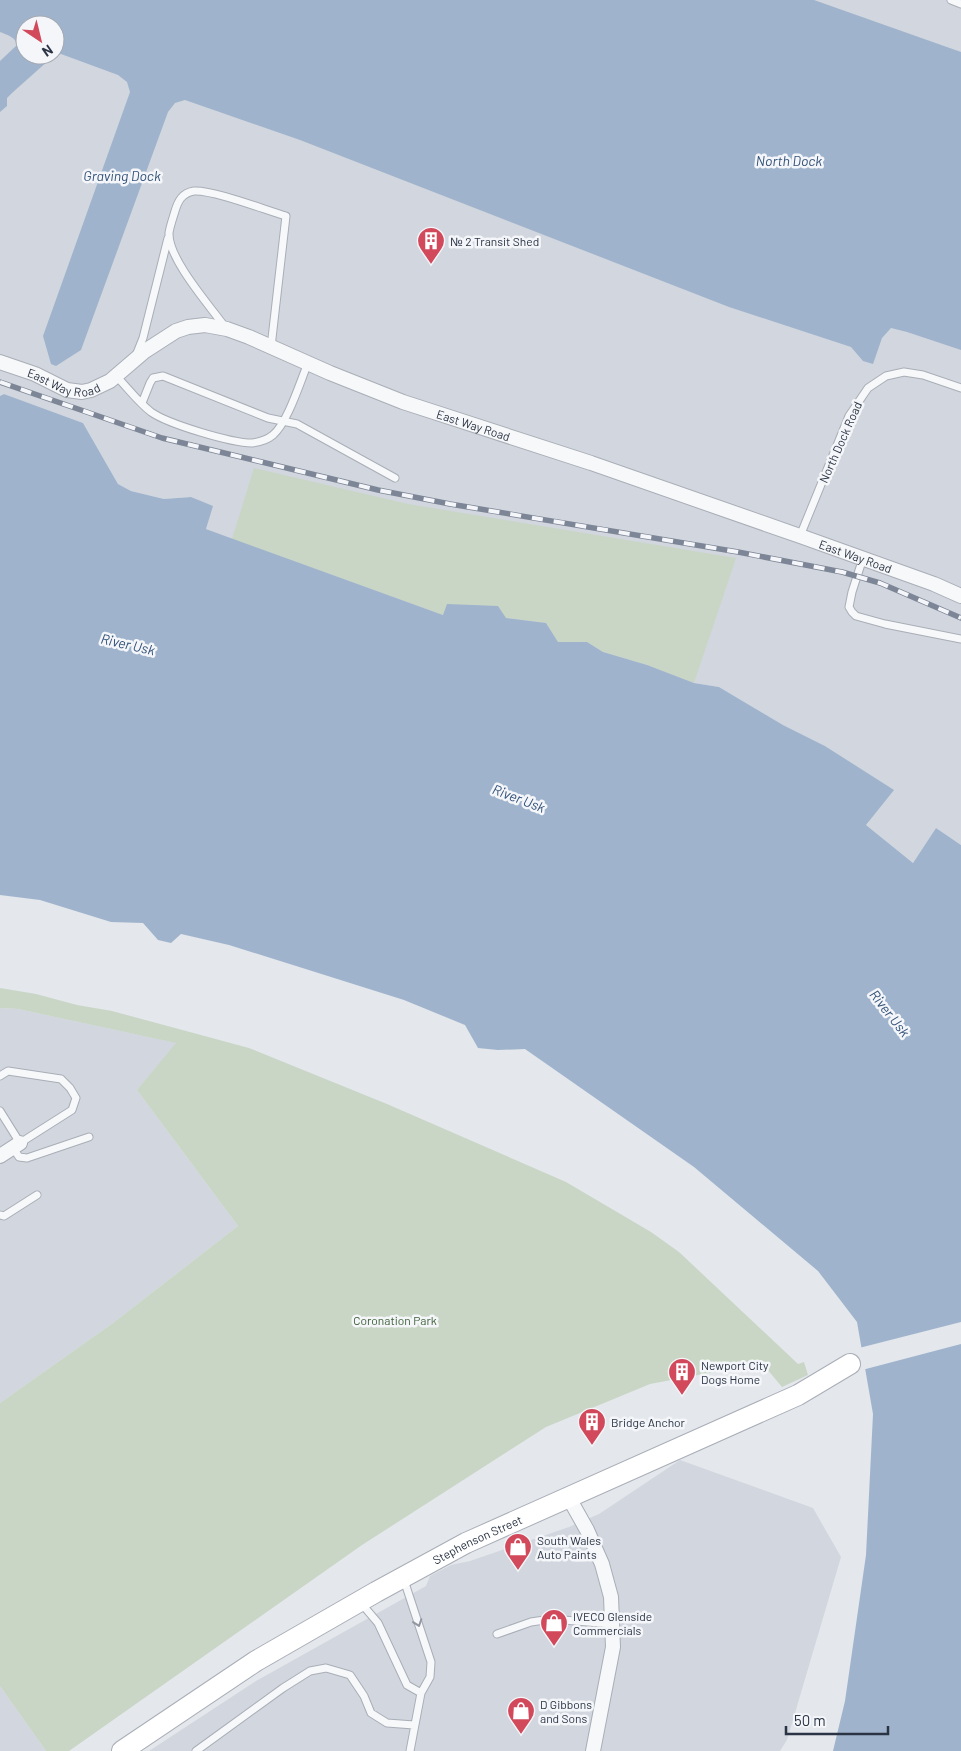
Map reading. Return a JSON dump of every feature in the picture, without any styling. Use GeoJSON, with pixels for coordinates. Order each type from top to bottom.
{"type":"FeatureCollection","features":[{"type":"Feature","properties":{"kind":"street","name":"East Way Road"},"geometry":{"type":"LineString","coordinates":[[0,362],[35,374],[67,390],[76,392],[91,390],[105,384],[146,351],[176,331],[205,325],[227,329],[403,402],[591,463],[863,558],[961,595]]}},
{"type":"Feature","properties":{"kind":"street"},"geometry":{"type":"LineString","coordinates":[[0,1156],[16,1146]]}},
{"type":"Feature","properties":{"kind":"street","name":"Stephenson Street"},"geometry":{"type":"LineString","coordinates":[[122,1751],[256,1661],[466,1543],[798,1395],[850,1364]]}},
{"type":"Feature","properties":{"kind":"street"},"geometry":{"type":"LineString","coordinates":[[569,1498],[588,1530],[602,1564],[611,1597],[613,1647],[593,1751]]}},
{"type":"Feature","properties":{"kind":"lane"},"geometry":{"type":"LineString","coordinates":[[951,0],[961,4]]}},
{"type":"Feature","properties":{"kind":"lane"},"geometry":{"type":"LineString","coordinates":[[133,362],[143,338],[179,200],[182,196],[196,191],[286,216],[271,347]]}},
{"type":"Feature","properties":{"kind":"lane"},"geometry":{"type":"LineString","coordinates":[[169,233],[173,252],[178,262],[227,329]]}},
{"type":"Feature","properties":{"kind":"lane"},"geometry":{"type":"LineString","coordinates":[[116,376],[151,412],[167,420],[216,436],[245,442],[265,440],[277,431],[284,421],[308,363]]}},
{"type":"Feature","properties":{"kind":"lane","name":"North Dock Road"},"geometry":{"type":"LineString","coordinates":[[800,536],[849,416],[868,388],[879,379],[904,372],[923,375],[961,388]]}},
{"type":"Feature","properties":{"kind":"lane"},"geometry":{"type":"LineString","coordinates":[[142,403],[153,378],[163,376],[268,418],[297,424],[396,478]]}},
{"type":"Feature","properties":{"kind":"lane"},"geometry":{"type":"LineString","coordinates":[[863,558],[849,607],[856,616],[885,624],[961,639]]}},
{"type":"Feature","properties":{"kind":"lane"},"geometry":{"type":"LineString","coordinates":[[0,1076],[8,1071],[62,1079],[76,1098],[72,1110],[16,1146]]}},
{"type":"Feature","properties":{"kind":"lane"},"geometry":{"type":"LineString","coordinates":[[0,1111],[19,1157],[27,1158],[49,1152],[89,1137]]}},
{"type":"Feature","properties":{"kind":"lane"},"geometry":{"type":"LineString","coordinates":[[0,1215],[4,1216],[38,1196]]}},
{"type":"Feature","properties":{"kind":"lane"},"geometry":{"type":"LineString","coordinates":[[403,1577],[431,1662],[430,1677],[421,1693],[410,1751]]}},
{"type":"Feature","properties":{"kind":"lane"},"geometry":{"type":"LineString","coordinates":[[360,1601],[378,1624],[407,1685],[421,1693]]}},
{"type":"Feature","properties":{"kind":"lane"},"geometry":{"type":"LineString","coordinates":[[496,1634],[531,1622],[551,1619],[612,1624]]}},
{"type":"Feature","properties":{"kind":"lane"},"geometry":{"type":"LineString","coordinates":[[196,1751],[310,1671],[326,1668],[350,1675],[364,1696],[370,1713],[387,1723],[414,1724]]}},
{"type":"Feature","properties":{"kind":"shaded area"},"geometry":{"type":"Polygon","coordinates":[[[0,0],[961,0],[961,845],[936,828],[913,863],[866,825],[893,790],[825,746],[783,725],[719,687],[694,683],[443,615],[206,529],[212,507],[191,497],[164,499],[131,491],[118,484],[83,423],[4,394],[0,396],[0,0]]]}},
{"type":"Feature","properties":{"kind":"shaded area"},"geometry":{"type":"Polygon","coordinates":[[[0,1008],[18,1009],[177,1043],[137,1090],[238,1226],[113,1323],[0,1403],[0,1008]]]}},
{"type":"Feature","properties":{"kind":"shaded area"},"geometry":{"type":"Polygon","coordinates":[[[680,1460],[813,1508],[841,1557],[787,1740],[780,1751],[149,1751],[256,1681],[426,1586],[430,1576],[451,1565],[470,1561],[569,1527],[599,1514],[680,1460]]]}},
{"type":"Feature","properties":{"kind":"shaded area"},"geometry":{"type":"Polygon","coordinates":[[[0,1686],[46,1751],[0,1751],[0,1686]]]}},
{"type":"Feature","properties":{"kind":"green space"},"geometry":{"type":"Polygon","coordinates":[[[254,468],[408,504],[736,558],[694,683],[647,665],[603,652],[587,642],[558,642],[546,623],[506,618],[443,615],[232,539],[254,468]]]}},
{"type":"Feature","properties":{"kind":"green space","name":"Coronation Park"},"geometry":{"type":"Polygon","coordinates":[[[0,988],[112,1011],[249,1048],[387,1104],[566,1182],[651,1232],[679,1252],[798,1364],[804,1362],[808,1375],[782,1387],[762,1363],[650,1384],[546,1427],[362,1545],[69,1751],[46,1751],[0,1686],[0,1403],[113,1323],[238,1226],[137,1090],[176,1043],[18,1009],[0,1008],[0,988]]]}},
{"type":"Feature","properties":{"kind":"water","name":"North Dock"},"geometry":{"type":"Polygon","coordinates":[[[0,0],[814,0],[961,52],[961,350],[891,328],[882,338],[873,364],[863,361],[851,347],[729,307],[300,140],[185,100],[175,103],[168,112],[81,350],[56,366],[51,364],[43,336],[130,92],[127,82],[118,75],[65,55],[65,15],[15,15],[15,41],[0,32],[0,0]]]}},
{"type":"Feature","properties":{"kind":"water","name":"North Dock"},"geometry":{"type":"Polygon","coordinates":[[[15,47],[15,65],[43,65],[7,98],[7,106],[0,112],[0,61],[15,47]]]}},
{"type":"Feature","properties":{"kind":"water","name":"River Usk"},"geometry":{"type":"Polygon","coordinates":[[[4,394],[83,423],[118,484],[131,491],[164,499],[191,497],[213,506],[206,529],[443,615],[447,604],[498,606],[506,618],[546,623],[558,642],[587,642],[603,652],[647,665],[694,683],[719,687],[783,725],[825,746],[894,790],[866,825],[913,863],[936,828],[961,845],[961,1751],[833,1751],[845,1701],[866,1555],[873,1414],[857,1322],[818,1271],[694,1167],[525,1049],[498,1050],[478,1048],[465,1025],[404,1000],[229,945],[181,934],[171,943],[158,940],[143,923],[111,922],[40,900],[0,895],[0,396],[4,394]]]}},
{"type":"Feature","properties":{"kind":"pier"},"geometry":{"type":"Polygon","coordinates":[[[961,1322],[961,1344],[862,1370],[859,1348],[961,1322]]]}},
{"type":"Feature","properties":{"kind":"railway"},"geometry":{"type":"LineString","coordinates":[[0,382],[162,438],[378,490],[450,504],[738,552],[842,572],[880,583],[961,618]]}},
{"type":"Feature","properties":{"kind":"place","name":"№ 2 Transit Shed"},"geometry":{"type":"Point","coordinates":[431,265]}},
{"type":"Feature","properties":{"kind":"place","name":"Newport City Dogs Home"},"geometry":{"type":"Point","coordinates":[682,1396]}},
{"type":"Feature","properties":{"kind":"place","name":"Bridge Anchor"},"geometry":{"type":"Point","coordinates":[592,1446]}},
{"type":"Feature","properties":{"kind":"place","name":"South Wales Auto Paints"},"geometry":{"type":"Point","coordinates":[518,1571]}},
{"type":"Feature","properties":{"kind":"place","name":"IVECO Glenside Commercials"},"geometry":{"type":"Point","coordinates":[554,1647]}},
{"type":"Feature","properties":{"kind":"place","name":"D Gibbons and Sons"},"geometry":{"type":"Point","coordinates":[521,1735]}},
{"type":"Feature","properties":{"kind":"water label","name":"Graving Dock"},"geometry":{"type":"Point","coordinates":[122,175]}}]}
